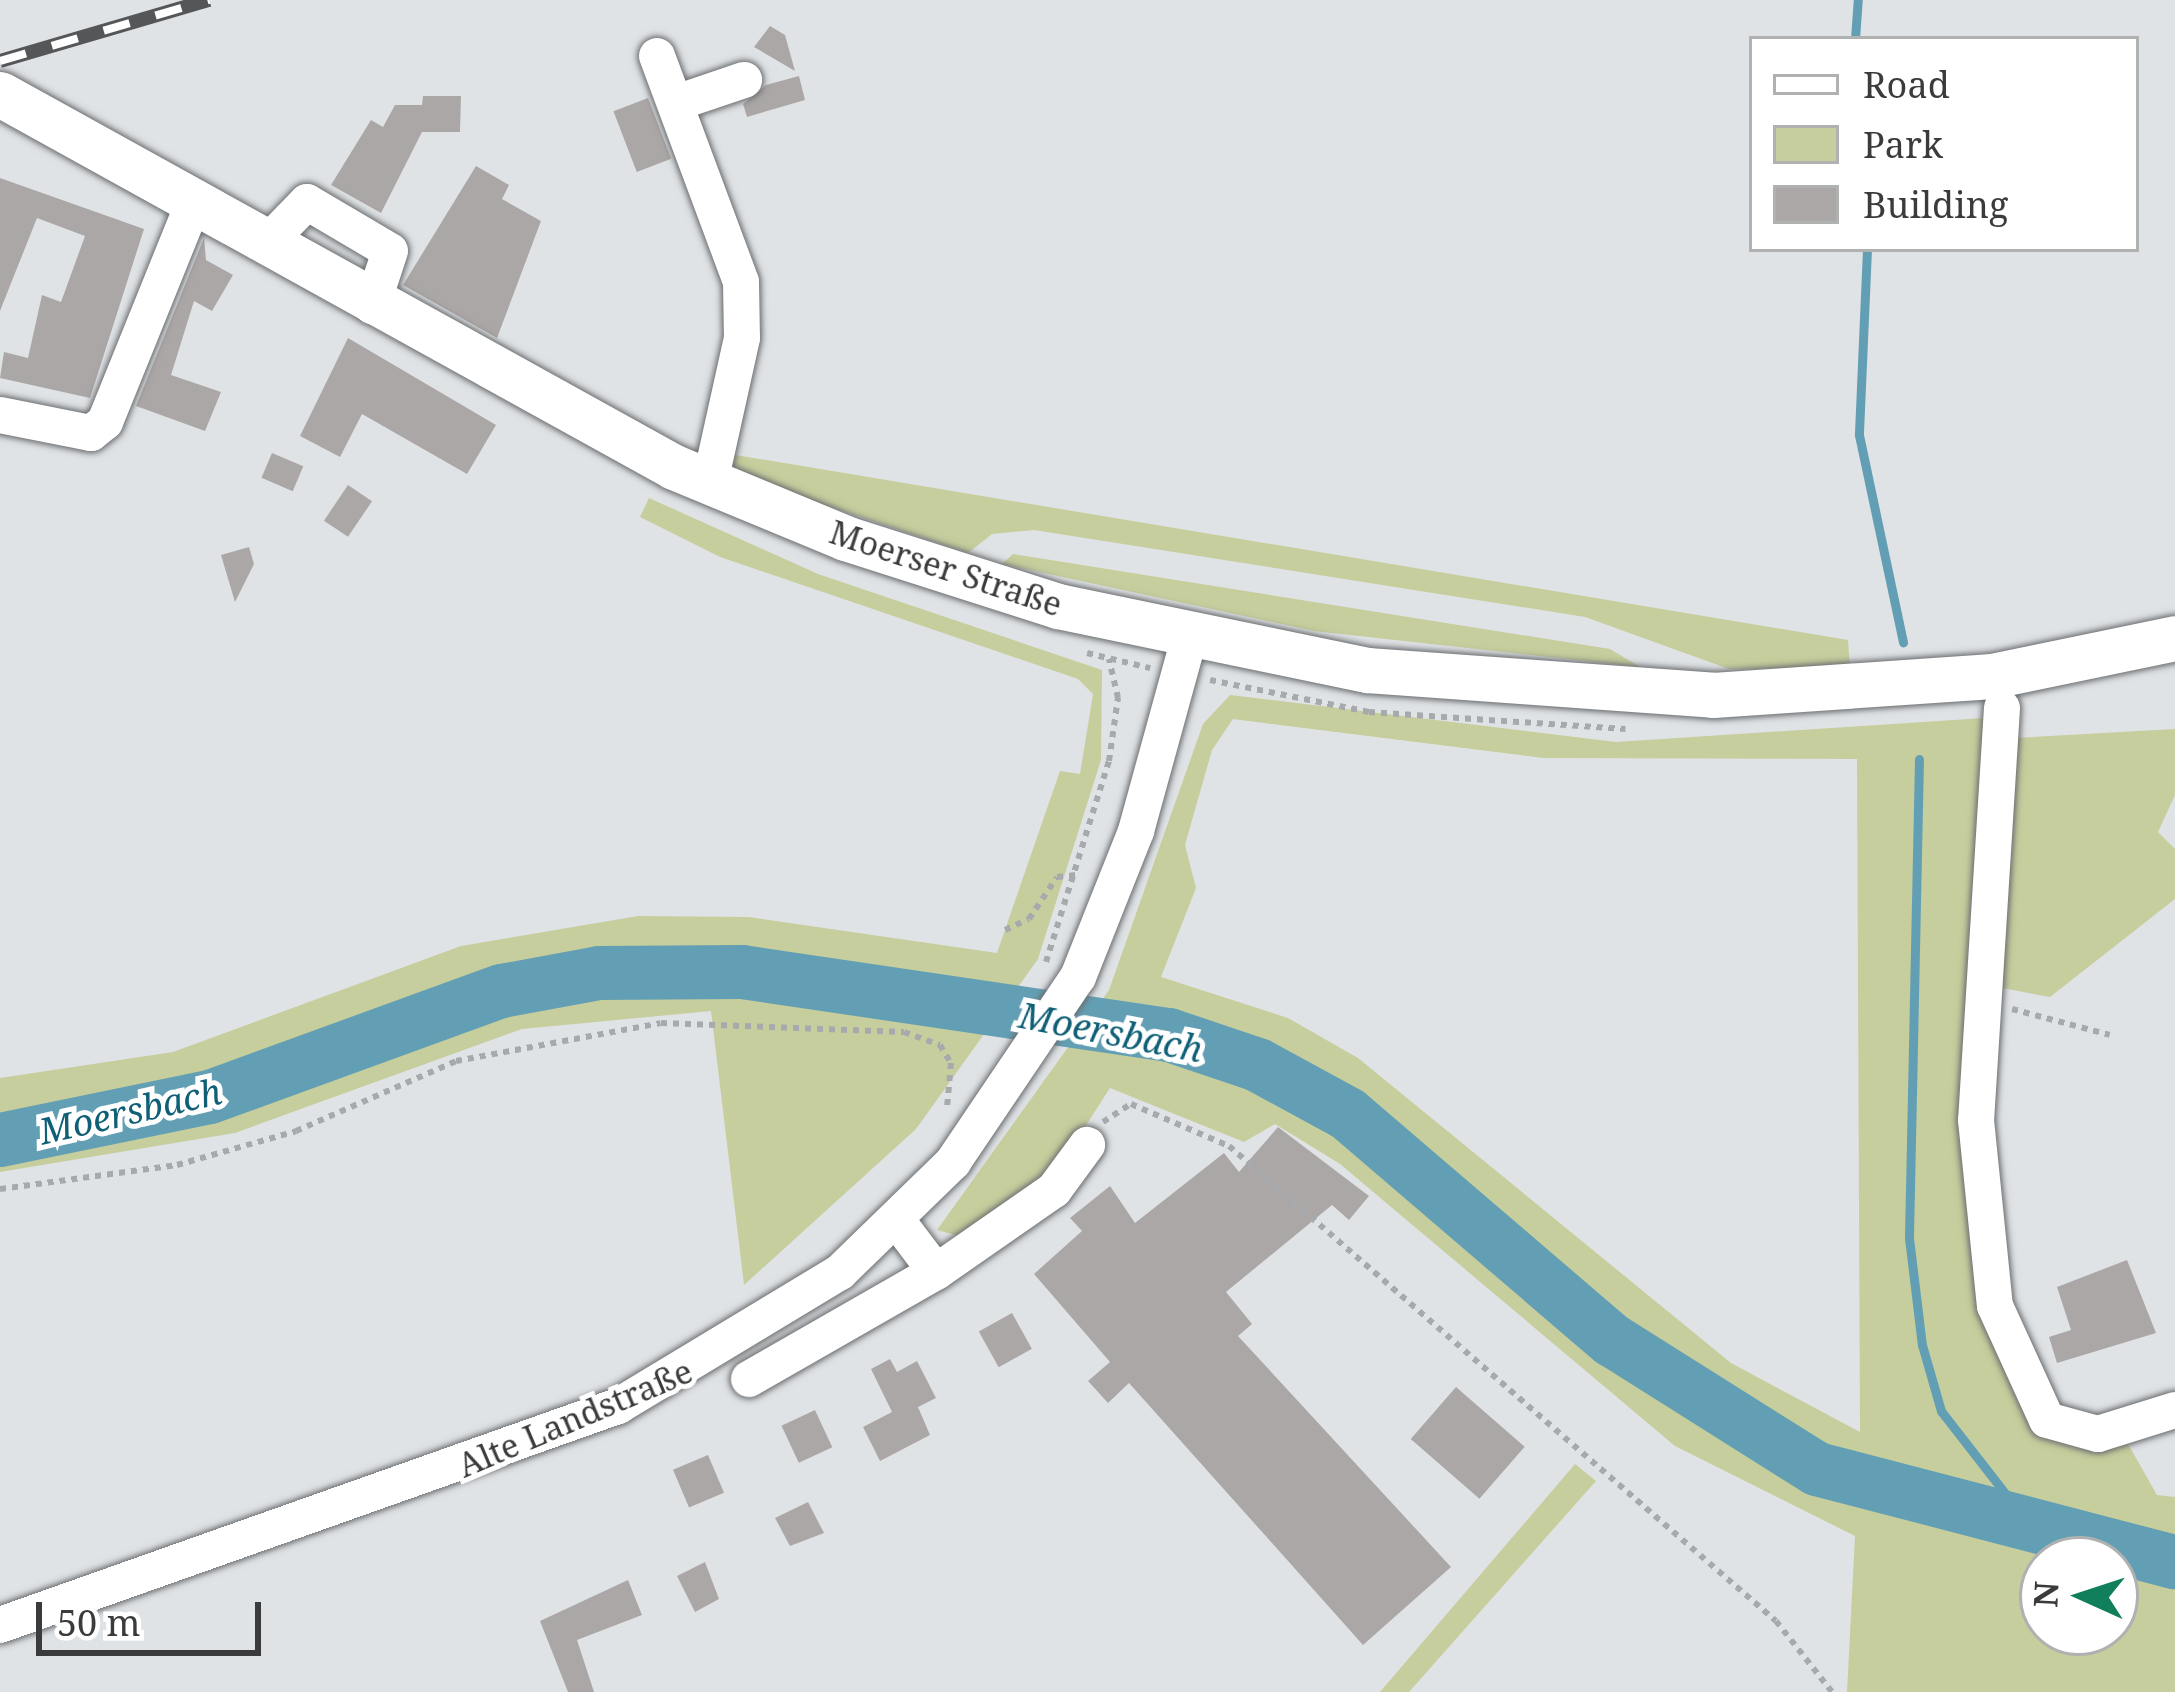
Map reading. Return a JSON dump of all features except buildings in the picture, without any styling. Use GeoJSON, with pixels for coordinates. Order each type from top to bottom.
{"type":"FeatureCollection","features":[{"type":"Feature","properties":{"kind":"main road","name":"Moerser Straße"},"geometry":{"type":"LineString","coordinates":[[0,94],[373,306],[710,482],[934,568],[1189,638],[1367,670],[1608,692],[1795,694],[1997,692],[2175,638]]}},
{"type":"Feature","properties":{"kind":"street"},"geometry":{"type":"LineString","coordinates":[[657,56],[741,282],[742,338],[710,482]]}},
{"type":"Feature","properties":{"kind":"street"},"geometry":{"type":"LineString","coordinates":[[676,103],[744,80]]}},
{"type":"Feature","properties":{"kind":"street"},"geometry":{"type":"LineString","coordinates":[[0,415],[91,433],[105,422],[193,204]]}},
{"type":"Feature","properties":{"kind":"street","name":"Alte Landstraße"},"geometry":{"type":"LineString","coordinates":[[0,1625],[618,1406],[785,1313],[899,1222],[1029,1062],[1061,971],[1116,886],[1189,638]]}},
{"type":"Feature","properties":{"kind":"street"},"geometry":{"type":"LineString","coordinates":[[1997,692],[1977,1189],[1995,1306],[2027,1393],[2047,1420],[2083,1435],[2175,1410]]}},
{"type":"Feature","properties":{"kind":"street"},"geometry":{"type":"LineString","coordinates":[[749,1379],[936,1271],[1054,1190],[1088,1144]]}},
{"type":"Feature","properties":{"kind":"street"},"geometry":{"type":"LineString","coordinates":[[899,1222],[936,1271]]}},
{"type":"Feature","properties":{"kind":"path"},"geometry":{"type":"LineString","coordinates":[[1061,971],[1075,875],[1108,761],[1118,698],[1109,659]]}},
{"type":"Feature","properties":{"kind":"path"},"geometry":{"type":"LineString","coordinates":[[1005,930],[1029,920],[1057,877],[1075,875],[1116,886]]}},
{"type":"Feature","properties":{"kind":"path"},"geometry":{"type":"LineString","coordinates":[[1985,1002],[2110,1035]]}},
{"type":"Feature","properties":{"kind":"path"},"geometry":{"type":"LineString","coordinates":[[0,1189],[177,1165],[489,1052],[661,1023],[904,1032],[940,1046],[951,1064],[940,1131],[966,1094]]}},
{"type":"Feature","properties":{"kind":"path"},"geometry":{"type":"LineString","coordinates":[[1088,1144],[1112,1109],[1131,1104],[1229,1146],[1776,1621],[1832,1692]]}},
{"type":"Feature","properties":{"kind":"green space"},"geometry":{"type":"Polygon","coordinates":[[[730,454],[1848,640],[1850,668],[1729,669],[1585,617],[1034,530],[992,534],[968,553],[735,475],[730,454]]]}},
{"type":"Feature","properties":{"kind":"green space"},"geometry":{"type":"Polygon","coordinates":[[[649,498],[818,574],[1102,670],[1101,760],[1038,959],[916,1129],[744,1285],[711,1011],[522,1029],[235,1133],[0,1172],[0,1078],[173,1052],[461,946],[638,916],[749,917],[997,953],[1060,771],[1080,774],[1093,694],[1078,679],[720,557],[640,517],[649,498]]]}},
{"type":"Feature","properties":{"kind":"green space"},"geometry":{"type":"Polygon","coordinates":[[[1013,554],[1610,649],[1640,667],[1314,631],[1002,564],[1013,554]]]}},
{"type":"Feature","properties":{"kind":"green space"},"geometry":{"type":"Polygon","coordinates":[[[1230,695],[1616,742],[1984,718],[1972,1095],[2028,1410],[2124,1437],[2157,1495],[2175,1497],[2175,1692],[1847,1692],[1855,1536],[1675,1446],[1340,1164],[1275,1124],[1244,1142],[1110,1088],[1058,1169],[967,1238],[937,1230],[1109,990],[1203,724],[1230,695]],[[1233,719],[1212,750],[1185,845],[1196,888],[1161,977],[1288,1018],[1358,1058],[1731,1363],[1860,1432],[1857,759],[1543,758],[1233,719]]]}},
{"type":"Feature","properties":{"kind":"green space"},"geometry":{"type":"Polygon","coordinates":[[[2175,729],[2175,795],[2158,832],[2175,849],[2175,899],[2050,997],[2002,988],[2014,738],[2175,729]]]}},
{"type":"Feature","properties":{"kind":"green space"},"geometry":{"type":"Polygon","coordinates":[[[1575,1464],[1596,1481],[1409,1692],[1380,1692],[1575,1464]]]}},
{"type":"Feature","properties":{"kind":"waterway"},"geometry":{"type":"LineString","coordinates":[[1855,36],[1858,0]]}},
{"type":"Feature","properties":{"kind":"waterway"},"geometry":{"type":"LineString","coordinates":[[1867,252],[1859,435],[1903,642]]}},
{"type":"Feature","properties":{"kind":"waterway"},"geometry":{"type":"LineString","coordinates":[[1919,759],[1909,1238],[1922,1345],[1941,1411],[2032,1528]]}},
{"type":"Feature","properties":{"kind":"waterway","name":"Moersbach"},"geometry":{"type":"LineString","coordinates":[[0,1140],[210,1097],[502,991],[599,973],[742,972],[1169,1035],[1258,1065],[1348,1114],[1612,1340],[1817,1469],[2175,1562]]}},
{"type":"Feature","properties":{"kind":"railway"},"geometry":{"type":"LineString","coordinates":[[0,61],[209,0]]}}]}
